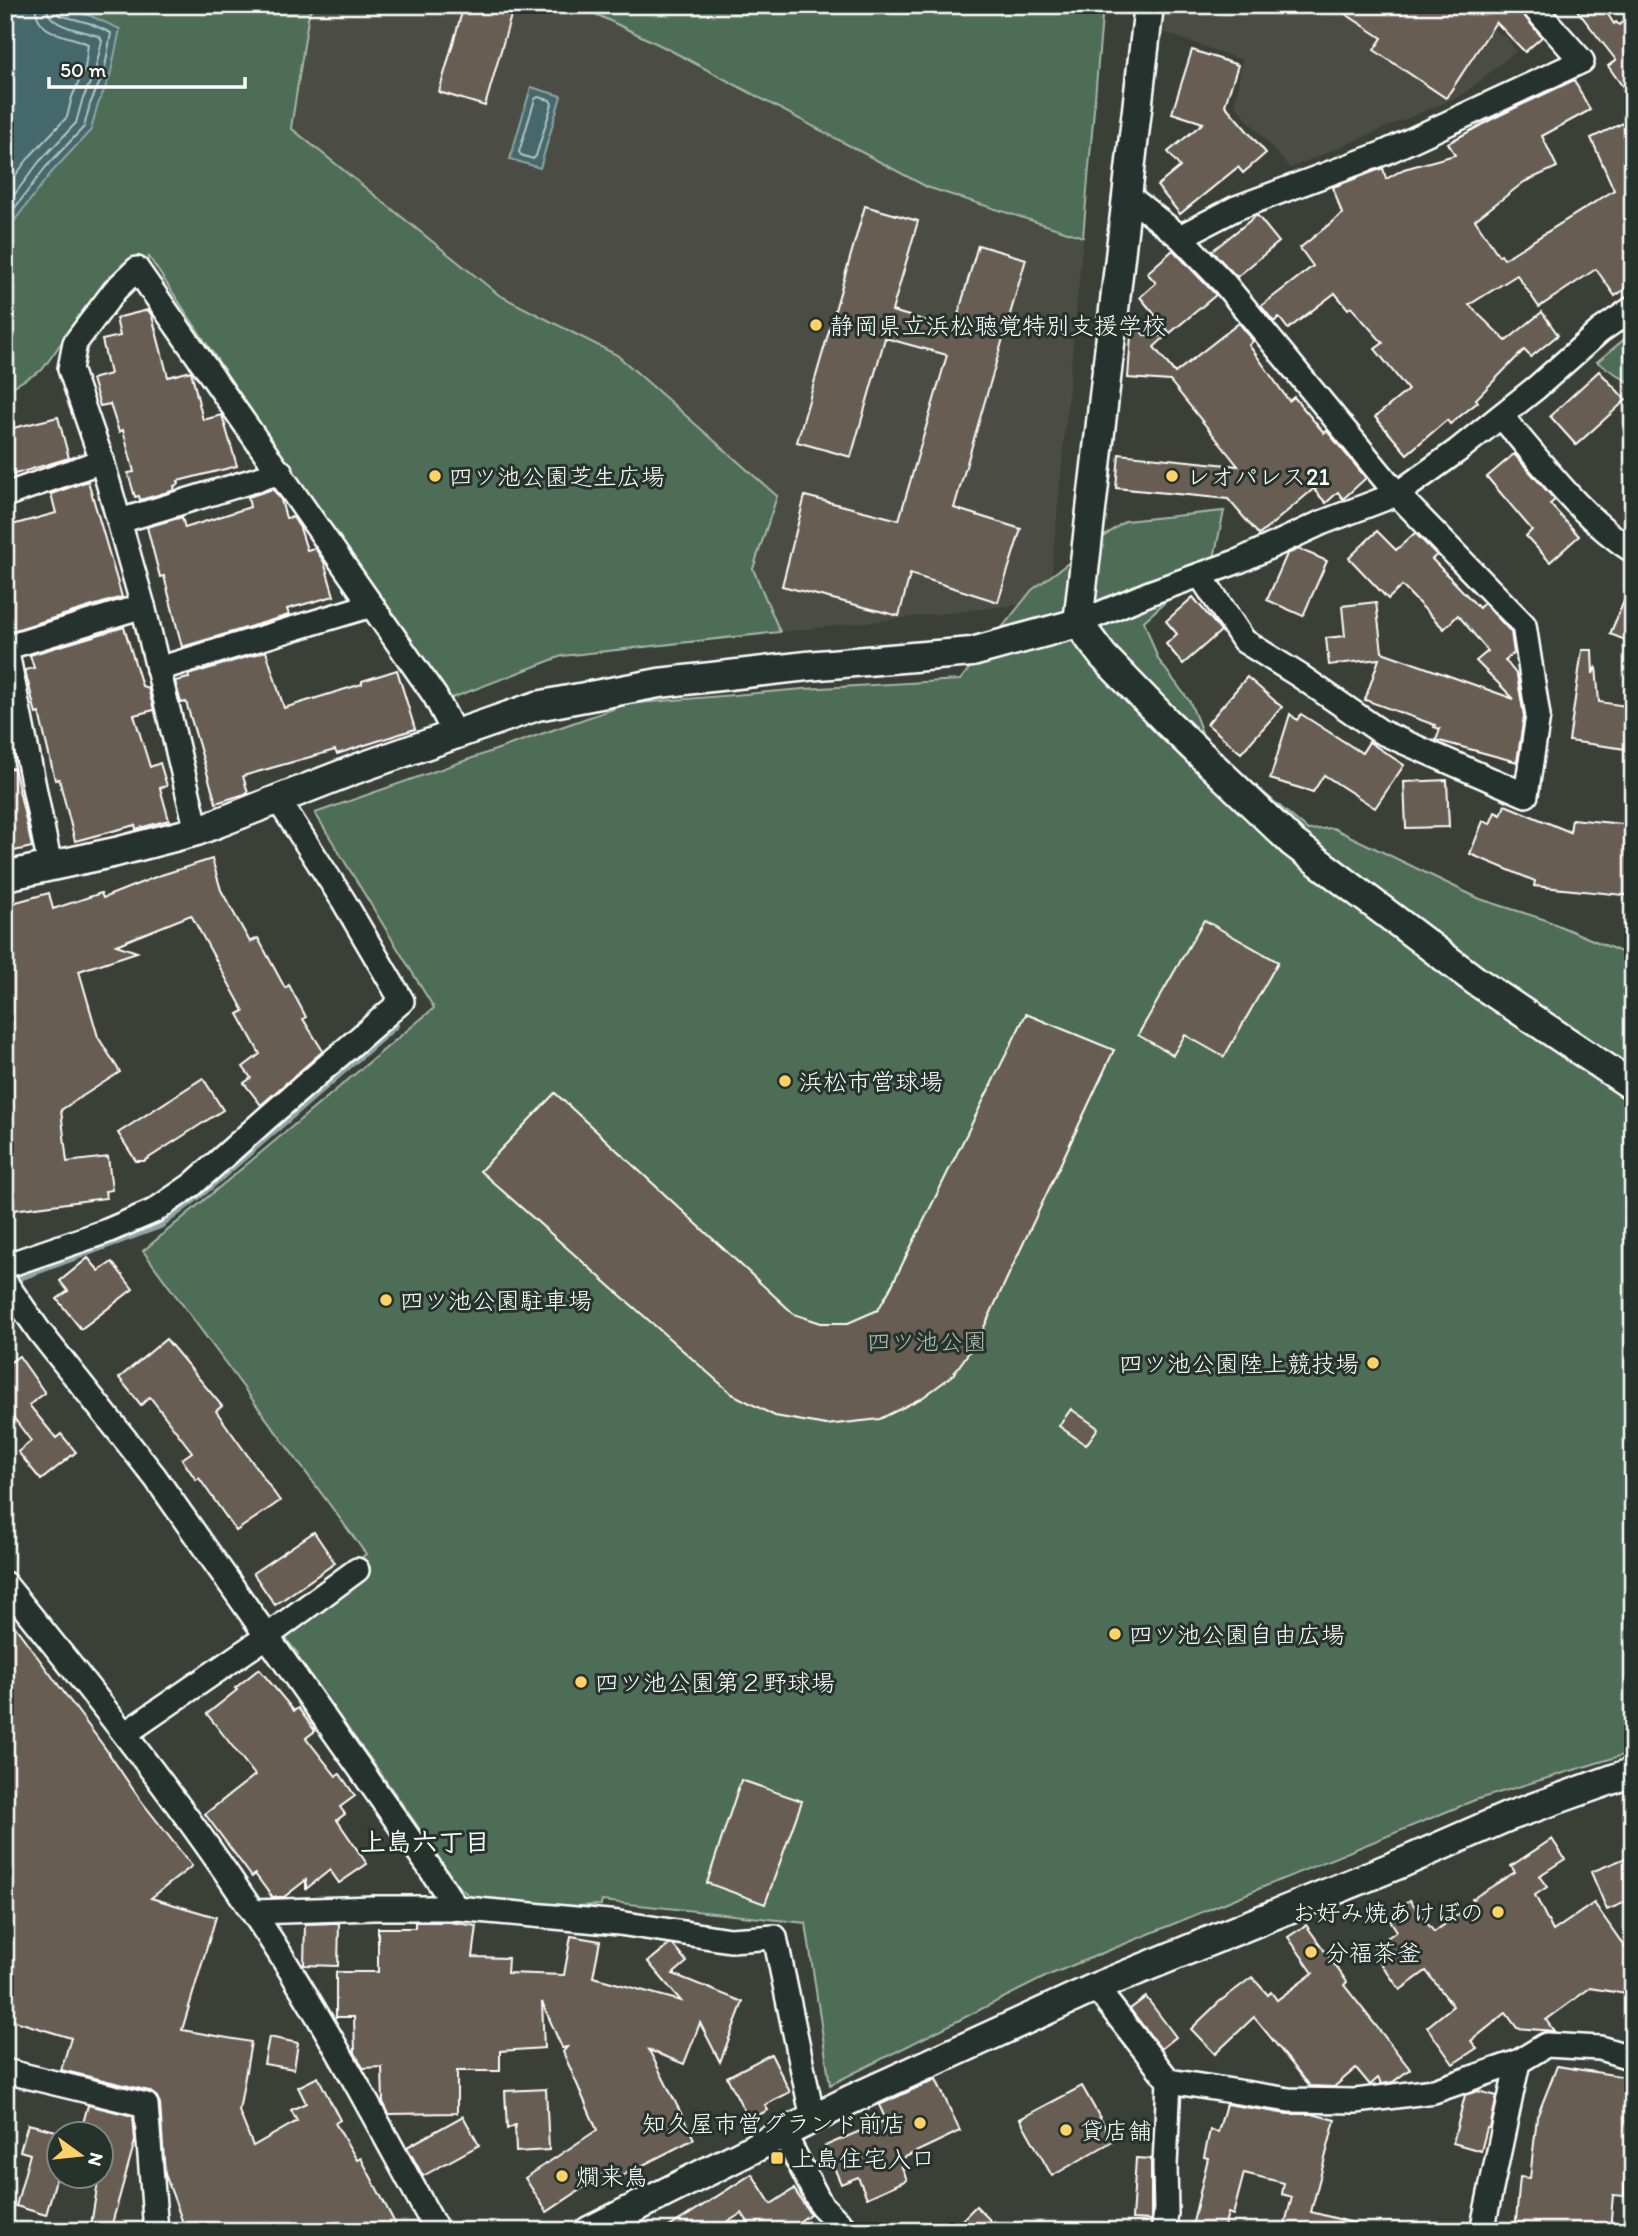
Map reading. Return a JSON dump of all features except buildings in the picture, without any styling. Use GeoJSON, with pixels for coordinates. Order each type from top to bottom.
{"type":"FeatureCollection","features":[{"type":"Feature","properties":{"kind":"street"},"geometry":{"type":"LineString","coordinates":[[1149,5],[1078,623],[1103,656],[1167,722],[1292,842],[1476,981],[1630,1077]]}},
{"type":"Feature","properties":{"kind":"street"},"geometry":{"type":"LineString","coordinates":[[1180,237],[1236,208],[1384,153],[1582,61],[1532,5]]}},
{"type":"Feature","properties":{"kind":"street"},"geometry":{"type":"LineString","coordinates":[[1126,194],[1180,237],[1224,283],[1397,494],[1524,625],[1538,716],[1526,794],[1381,732],[1244,641],[1200,575]]}},
{"type":"Feature","properties":{"kind":"street"},"geometry":{"type":"LineString","coordinates":[[197,831],[120,521],[70,369],[75,342],[115,290],[137,269],[435,696],[449,723],[450,735]]}},
{"type":"Feature","properties":{"kind":"street"},"geometry":{"type":"LineString","coordinates":[[5,876],[197,831],[356,769],[537,706],[659,683],[807,666],[972,652],[1078,623],[1152,592],[1239,561],[1321,523],[1397,494],[1457,451],[1601,331],[1633,308]]}},
{"type":"Feature","properties":{"kind":"street"},"geometry":{"type":"LineString","coordinates":[[1501,416],[1583,512],[1633,551]]}},
{"type":"Feature","properties":{"kind":"street"},"geometry":{"type":"LineString","coordinates":[[5,495],[102,461]]}},
{"type":"Feature","properties":{"kind":"street"},"geometry":{"type":"LineString","coordinates":[[120,521],[281,472]]}},
{"type":"Feature","properties":{"kind":"street"},"geometry":{"type":"LineString","coordinates":[[158,669],[372,605]]}},
{"type":"Feature","properties":{"kind":"street"},"geometry":{"type":"LineString","coordinates":[[50,866],[6,648],[143,606]]}},
{"type":"Feature","properties":{"kind":"street"},"geometry":{"type":"LineString","coordinates":[[5,1266],[142,1216],[192,1185],[402,1001],[343,900],[279,801]]}},
{"type":"Feature","properties":{"kind":"street"},"geometry":{"type":"LineString","coordinates":[[7,1286],[38,1331],[155,1477],[456,1908]]}},
{"type":"Feature","properties":{"kind":"street"},"geometry":{"type":"LineString","coordinates":[[126,1733],[266,1637],[357,1570]]}},
{"type":"Feature","properties":{"kind":"street"},"geometry":{"type":"LineString","coordinates":[[5,1584],[126,1733],[254,1912],[307,1997],[437,2231]]}},
{"type":"Feature","properties":{"kind":"street"},"geometry":{"type":"LineString","coordinates":[[595,2230],[813,2119],[1099,1986],[1404,1862],[1507,1817],[1633,1772]]}},
{"type":"Feature","properties":{"kind":"street"},"geometry":{"type":"LineString","coordinates":[[254,1912],[456,1908],[619,1923],[730,1940],[775,1937],[813,2119]]}},
{"type":"Feature","properties":{"kind":"street"},"geometry":{"type":"LineString","coordinates":[[1099,1986],[1104,1998],[1169,2081],[1166,2213],[1163,2231]]}},
{"type":"Feature","properties":{"kind":"street"},"geometry":{"type":"LineString","coordinates":[[1169,2081],[1289,2100],[1356,2101],[1434,2091],[1518,2062],[1546,2045],[1600,2048],[1633,2058]]}},
{"type":"Feature","properties":{"kind":"street"},"geometry":{"type":"LineString","coordinates":[[1482,2231],[1518,2062]]}},
{"type":"Feature","properties":{"kind":"street"},"geometry":{"type":"LineString","coordinates":[[5,2071],[146,2105],[156,2231]]}},
{"type":"Feature","properties":{"kind":"street"},"geometry":{"type":"LineString","coordinates":[[784,2134],[821,2205],[847,2231]]}},
{"type":"Feature","properties":{"kind":"shaded area","name":"静岡県立浜松聴覚特別支援学校"},"geometry":{"type":"Polygon","coordinates":[[[315,5],[583,5],[927,187],[1083,237],[1049,601],[780,632],[753,569],[617,355],[499,295],[290,128],[309,13],[315,5]]]}},
{"type":"Feature","properties":{"kind":"shaded area"},"geometry":{"type":"Polygon","coordinates":[[[1158,5],[1458,5],[1509,40],[1516,51],[1462,95],[1290,168],[1235,105],[1242,60],[1155,29],[1158,5]]]}},
{"type":"Feature","properties":{"kind":"green space"},"geometry":{"type":"Polygon","coordinates":[[[5,5],[315,5],[309,13],[291,128],[499,295],[617,355],[777,496],[753,569],[780,632],[562,656],[444,701],[149,257],[142,276],[67,335],[42,370],[5,391],[5,5]]]}},
{"type":"Feature","properties":{"kind":"green space"},"geometry":{"type":"Polygon","coordinates":[[[577,5],[1103,5],[1083,237],[927,187],[668,49],[577,5]]]}},
{"type":"Feature","properties":{"kind":"green space"},"geometry":{"type":"Polygon","coordinates":[[[1633,332],[1633,385],[1597,362],[1633,332]]]}},
{"type":"Feature","properties":{"kind":"green space","name":"四ツ池公園"},"geometry":{"type":"Polygon","coordinates":[[[1224,511],[1214,558],[1144,621],[1158,659],[1190,702],[1205,740],[1308,830],[1333,828],[1480,899],[1543,919],[1633,957],[1633,1752],[1475,1800],[1049,1975],[830,2085],[806,1923],[602,1901],[601,1905],[577,1906],[474,1900],[452,1881],[367,1754],[295,1661],[298,1654],[274,1624],[366,1554],[143,1251],[434,1008],[315,813],[627,704],[803,689],[960,680],[1032,590],[1125,521],[1224,511]]]}},
{"type":"Feature","properties":{"kind":"water"},"geometry":{"type":"Polygon","coordinates":[[[5,5],[50,5],[91,16],[120,29],[110,76],[91,130],[51,173],[5,233],[5,5]]]}},
{"type":"Feature","properties":{"kind":"water"},"geometry":{"type":"Polygon","coordinates":[[[531,87],[561,96],[540,168],[510,159],[531,87]]]}},
{"type":"Feature","properties":{"kind":"waterway"},"geometry":{"type":"LineString","coordinates":[[6,1282],[160,1225],[204,1191],[395,1025]]}},
{"type":"Feature","properties":{"kind":"place","name":"静岡県立浜松聴覚特別支援学校"},"geometry":{"type":"Point","coordinates":[816,325]}},
{"type":"Feature","properties":{"kind":"place","name":"四ツ池公園芝生広場"},"geometry":{"type":"Point","coordinates":[435,476]}},
{"type":"Feature","properties":{"kind":"place","name":"レオパレス21"},"geometry":{"type":"Point","coordinates":[1172,476]}},
{"type":"Feature","properties":{"kind":"place","name":"浜松市営球場"},"geometry":{"type":"Point","coordinates":[785,1081]}},
{"type":"Feature","properties":{"kind":"place","name":"四ツ池公園駐車場"},"geometry":{"type":"Point","coordinates":[386,1300]}},
{"type":"Feature","properties":{"kind":"place","name":"四ツ池公園陸上競技場"},"geometry":{"type":"Point","coordinates":[1373,1363]}},
{"type":"Feature","properties":{"kind":"place","name":"四ツ池公園自由広場"},"geometry":{"type":"Point","coordinates":[1115,1634]}},
{"type":"Feature","properties":{"kind":"place","name":"四ツ池公園第２野球場"},"geometry":{"type":"Point","coordinates":[581,1682]}},
{"type":"Feature","properties":{"kind":"place","name":"お好み焼あけぼの"},"geometry":{"type":"Point","coordinates":[1498,1912]}},
{"type":"Feature","properties":{"kind":"place","name":"分福茶釜"},"geometry":{"type":"Point","coordinates":[1311,1952]}},
{"type":"Feature","properties":{"kind":"place","name":"知久屋市営グランド前店"},"geometry":{"type":"Point","coordinates":[920,2123]}},
{"type":"Feature","properties":{"kind":"place","name":"貸店舗"},"geometry":{"type":"Point","coordinates":[1066,2130]}},
{"type":"Feature","properties":{"kind":"place","name":"上島住宅入口"},"geometry":{"type":"Point","coordinates":[777,2158]}},
{"type":"Feature","properties":{"kind":"place","name":"燗来鳥"},"geometry":{"type":"Point","coordinates":[562,2176]}},
{"type":"Feature","properties":{"kind":"district","name":"上島六丁目"},"geometry":{"type":"Point","coordinates":[425,1842]}}]}
